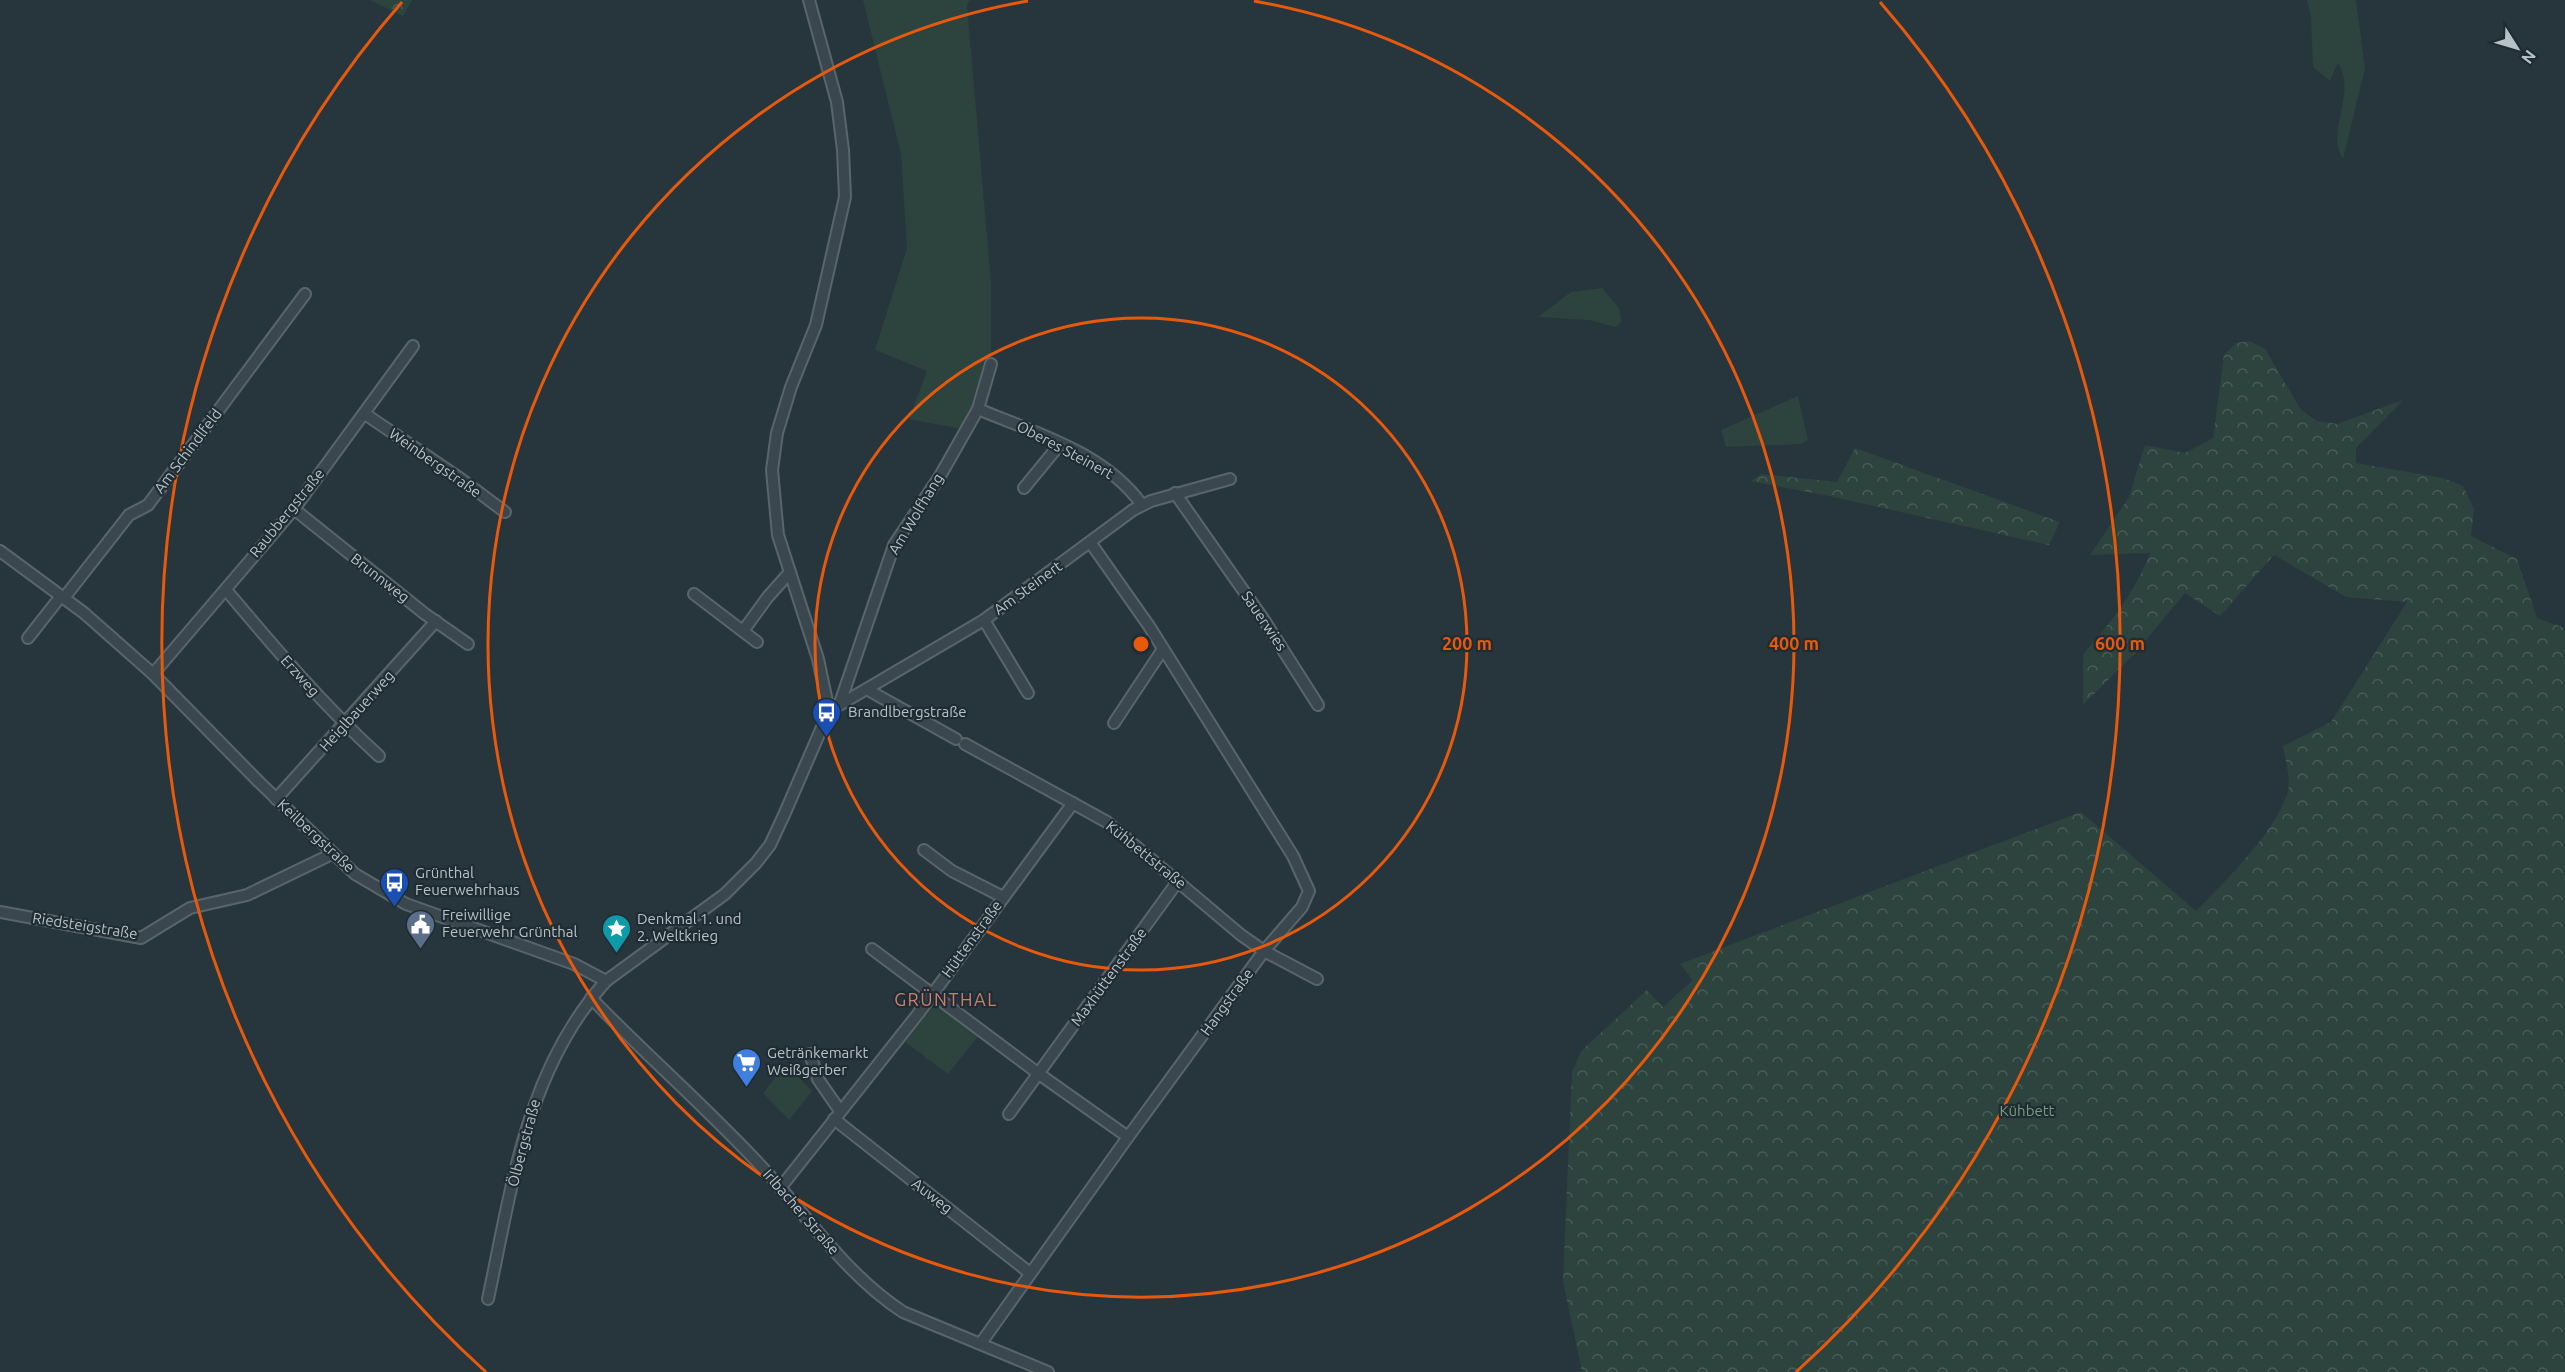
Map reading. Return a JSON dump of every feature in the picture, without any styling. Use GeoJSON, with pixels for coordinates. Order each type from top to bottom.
{"type":"FeatureCollection","features":[{"type":"Feature","properties":{"kind":"street"},"geometry":{"type":"LineString","coordinates":[[591,998],[606,981],[725,894],[756,863],[770,845],[829,711],[818,658],[777,524],[772,470],[776,442],[791,387],[816,325],[844,197],[843,150],[837,102],[809,0]]}},
{"type":"Feature","properties":{"kind":"street","name":"Am Schindlfeld"},"geometry":{"type":"LineString","coordinates":[[62,597],[129,515],[148,505],[305,294]]}},
{"type":"Feature","properties":{"kind":"street","name":"Raubbergstraße"},"geometry":{"type":"LineString","coordinates":[[153,674],[294,509],[413,346]]}},
{"type":"Feature","properties":{"kind":"street","name":"Am Wolfhang"},"geometry":{"type":"LineString","coordinates":[[840,703],[894,545],[940,476],[978,409],[991,364]]}},
{"type":"Feature","properties":{"kind":"street","name":"Oberes Steinert"},"geometry":{"type":"LineString","coordinates":[[978,409],[1027,426],[1111,472],[1132,491],[1143,505]]}},
{"type":"Feature","properties":{"kind":"street","name":"Weinbergstraße"},"geometry":{"type":"LineString","coordinates":[[365,414],[462,479],[505,512]]}},
{"type":"Feature","properties":{"kind":"street"},"geometry":{"type":"LineString","coordinates":[[1024,488],[1060,444]]}},
{"type":"Feature","properties":{"kind":"street","name":"Am Steinert"},"geometry":{"type":"LineString","coordinates":[[829,711],[984,620],[1143,505],[1175,493],[1230,479]]}},
{"type":"Feature","properties":{"kind":"street","name":"Sauerwies"},"geometry":{"type":"LineString","coordinates":[[1175,493],[1264,620],[1318,705]]}},
{"type":"Feature","properties":{"kind":"street","name":"Brunnweg"},"geometry":{"type":"LineString","coordinates":[[294,509],[468,644]]}},
{"type":"Feature","properties":{"kind":"street","name":"Hangstraße"},"geometry":{"type":"LineString","coordinates":[[981,1343],[1264,951],[1302,907],[1309,891],[1293,856],[1163,649],[1090,542]]}},
{"type":"Feature","properties":{"kind":"street","name":"Keilbergstraße"},"geometry":{"type":"LineString","coordinates":[[0,551],[84,613],[153,674],[276,799],[355,874],[406,904],[574,964],[606,981]]}},
{"type":"Feature","properties":{"kind":"street"},"geometry":{"type":"LineString","coordinates":[[743,631],[790,572]]}},
{"type":"Feature","properties":{"kind":"street","name":"Erzweg"},"geometry":{"type":"LineString","coordinates":[[226,590],[302,679],[379,756]]}},
{"type":"Feature","properties":{"kind":"street"},"geometry":{"type":"LineString","coordinates":[[694,594],[757,642]]}},
{"type":"Feature","properties":{"kind":"street"},"geometry":{"type":"LineString","coordinates":[[28,638],[62,597]]}},
{"type":"Feature","properties":{"kind":"street"},"geometry":{"type":"LineString","coordinates":[[984,620],[1028,693]]}},
{"type":"Feature","properties":{"kind":"street","name":"Heiglbauerweg"},"geometry":{"type":"LineString","coordinates":[[276,799],[436,621]]}},
{"type":"Feature","properties":{"kind":"street"},"geometry":{"type":"LineString","coordinates":[[1114,723],[1163,649]]}},
{"type":"Feature","properties":{"kind":"street","name":"Kühbettstraße"},"geometry":{"type":"LineString","coordinates":[[868,690],[1107,822],[1264,951],[1317,979]]}},
{"type":"Feature","properties":{"kind":"street","name":"Hüttenstraße"},"geometry":{"type":"LineString","coordinates":[[781,1187],[932,994],[1073,803]]}},
{"type":"Feature","properties":{"kind":"street"},"geometry":{"type":"LineString","coordinates":[[924,850],[952,871],[1003,897]]}},
{"type":"Feature","properties":{"kind":"street","name":"Riedsteigstraße"},"geometry":{"type":"LineString","coordinates":[[0,912],[141,938],[190,908],[247,895],[332,854]]}},
{"type":"Feature","properties":{"kind":"street","name":"Maxhüttenstraße"},"geometry":{"type":"LineString","coordinates":[[1009,1114],[1178,881]]}},
{"type":"Feature","properties":{"kind":"street"},"geometry":{"type":"LineString","coordinates":[[873,948],[1039,1074],[1128,1137]]}},
{"type":"Feature","properties":{"kind":"street","name":"Irlbacher Straße"},"geometry":{"type":"LineString","coordinates":[[591,998],[719,1121],[781,1187],[851,1269],[884,1299],[903,1312],[1048,1372]]}},
{"type":"Feature","properties":{"kind":"street","name":"Ölbergstraße"},"geometry":{"type":"LineString","coordinates":[[488,1299],[520,1146],[533,1104],[566,1033],[591,998]]}},
{"type":"Feature","properties":{"kind":"street","name":"Auweg"},"geometry":{"type":"LineString","coordinates":[[810,1054],[818,1078],[837,1115],[1030,1273]]}},
{"type":"Feature","properties":{"kind":"green space"},"geometry":{"type":"Polygon","coordinates":[[[370,0],[412,0],[403,16],[370,0]]]}},
{"type":"Feature","properties":{"kind":"green space"},"geometry":{"type":"Polygon","coordinates":[[[863,0],[970,0],[967,5],[991,282],[991,364],[978,409],[961,429],[909,419],[927,371],[875,350],[907,248],[901,154],[863,0]]]}},
{"type":"Feature","properties":{"kind":"green space"},"geometry":{"type":"Polygon","coordinates":[[[2307,0],[2356,0],[2365,69],[2343,159],[2338,149],[2337,136],[2344,94],[2343,73],[2338,63],[2330,81],[2313,67],[2311,17],[2307,0]]]}},
{"type":"Feature","properties":{"kind":"green space"},"geometry":{"type":"Polygon","coordinates":[[[1602,288],[1618,307],[1622,321],[1616,327],[1589,320],[1538,317],[1571,292],[1602,288]]]}},
{"type":"Feature","properties":{"kind":"green space","name":"Kühbett"},"geometry":{"type":"Polygon","coordinates":[[[2250,341],[2265,349],[2301,410],[2317,421],[2337,424],[2403,400],[2356,448],[2356,463],[2443,478],[2463,486],[2474,509],[2471,536],[2517,559],[2537,618],[2565,628],[2565,1372],[1582,1372],[1563,1281],[1572,1072],[1581,1051],[1647,990],[1663,1007],[1693,980],[1680,964],[2081,812],[2196,911],[2249,855],[2273,823],[2282,807],[2289,786],[2283,746],[2331,722],[2407,602],[2346,597],[2274,555],[2220,616],[2185,593],[2136,652],[2083,705],[2083,654],[2104,630],[2137,582],[2150,553],[2090,555],[2129,497],[2145,445],[2185,453],[2213,438],[2224,355],[2236,343],[2250,341]]]}},
{"type":"Feature","properties":{"kind":"green space"},"geometry":{"type":"Polygon","coordinates":[[[1798,396],[1808,440],[1801,444],[1726,447],[1721,430],[1798,396]]]}},
{"type":"Feature","properties":{"kind":"green space"},"geometry":{"type":"Polygon","coordinates":[[[1855,448],[2060,522],[2049,545],[1751,481],[1761,474],[1837,482],[1855,448]]]}},
{"type":"Feature","properties":{"kind":"green space"},"geometry":{"type":"Polygon","coordinates":[[[943,1007],[980,1034],[948,1074],[905,1042],[931,1009],[943,1007]]]}},
{"type":"Feature","properties":{"kind":"green space"},"geometry":{"type":"Polygon","coordinates":[[[786,1064],[812,1091],[789,1120],[763,1093],[786,1064]]]}},
{"type":"Feature","properties":{"kind":"place","name":"Brandlbergstraße"},"geometry":{"type":"Point","coordinates":[827,738]}},
{"type":"Feature","properties":{"kind":"place","name":"Grünthal Feuerwehrhaus"},"geometry":{"type":"Point","coordinates":[394,908]}},
{"type":"Feature","properties":{"kind":"place","name":"Freiwillige Feuerwehr Grünthal"},"geometry":{"type":"Point","coordinates":[421,950]}},
{"type":"Feature","properties":{"kind":"place","name":"Denkmal 1. und 2. Weltkrieg"},"geometry":{"type":"Point","coordinates":[616,954]}},
{"type":"Feature","properties":{"kind":"place","name":"Getränkemarkt Weißgerber"},"geometry":{"type":"Point","coordinates":[746,1088]}},
{"type":"Feature","properties":{"kind":"district","name":"GRÜNTHAL"},"geometry":{"type":"Point","coordinates":[946,1000]}}]}
